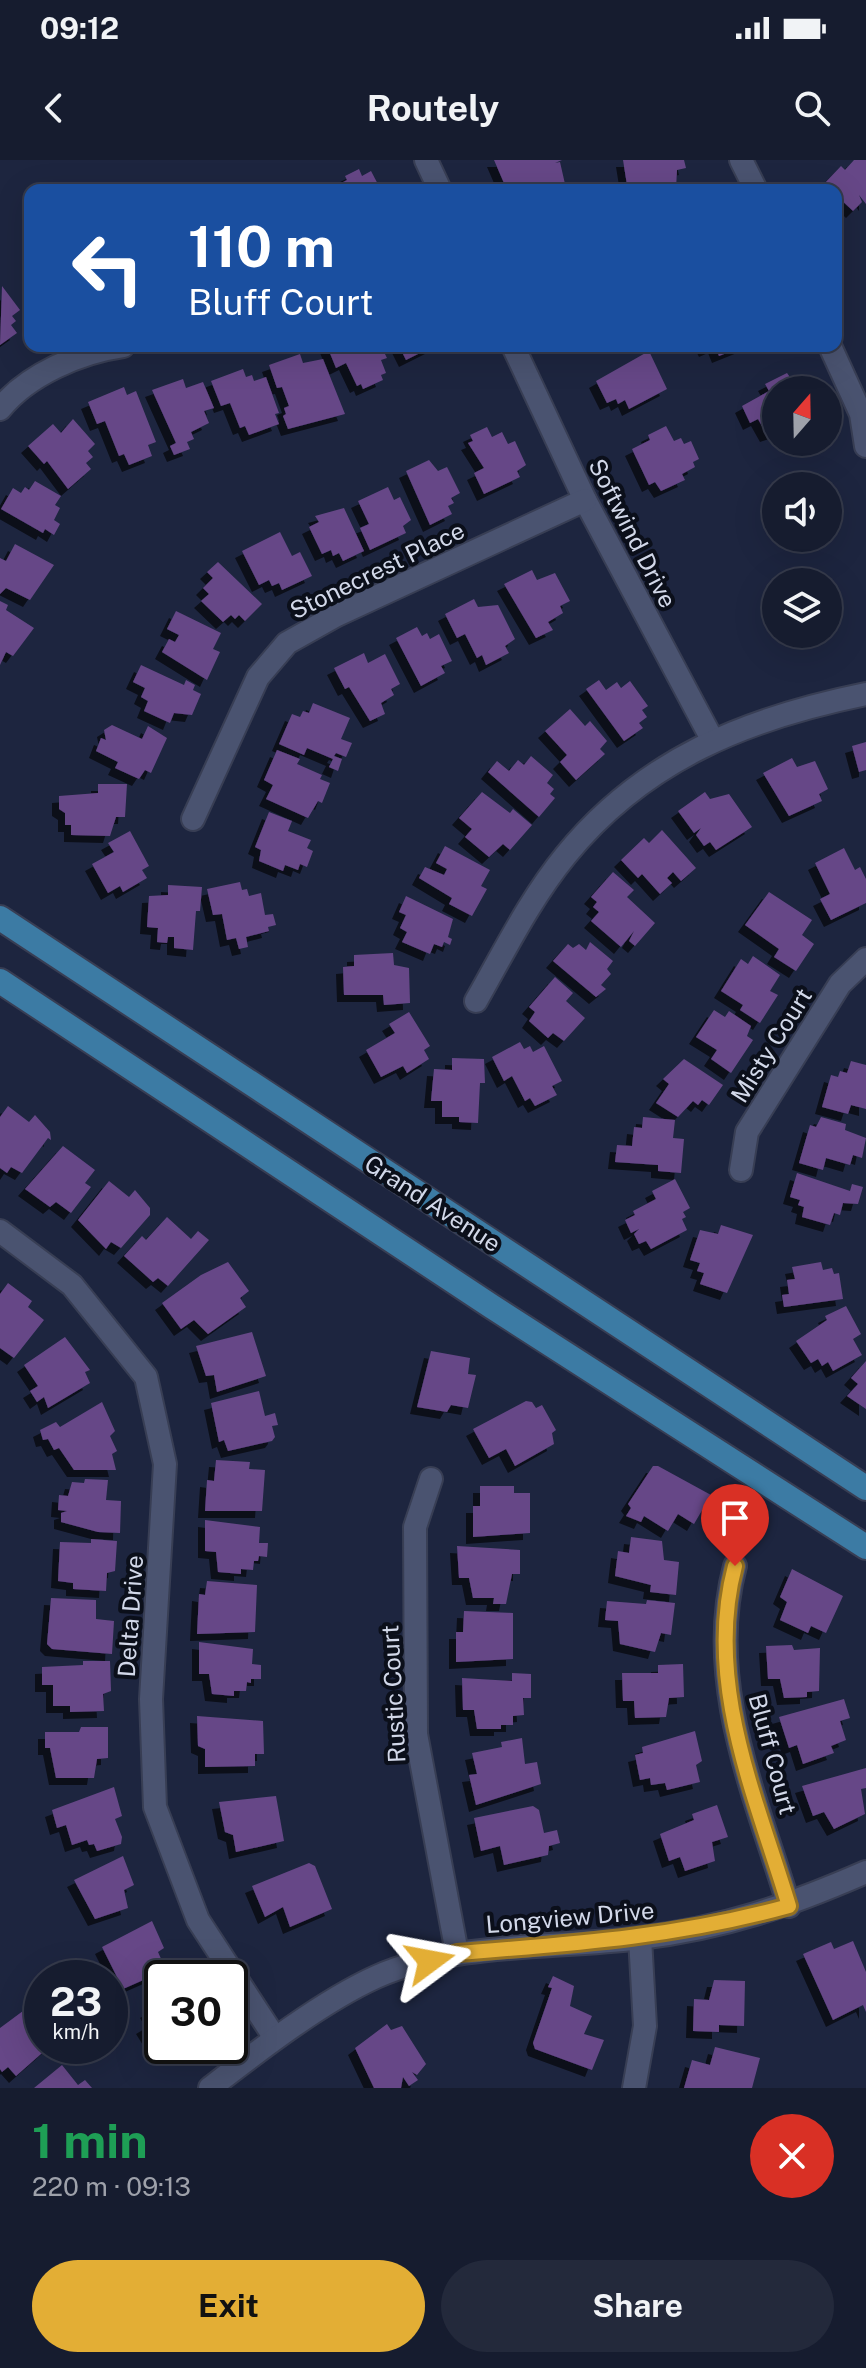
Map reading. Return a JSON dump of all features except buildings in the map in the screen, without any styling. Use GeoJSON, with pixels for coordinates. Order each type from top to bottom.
{"type":"FeatureCollection","features":[{"type":"Feature","properties":{"kind":"main road","name":"Grand Avenue"},"geometry":{"type":"LineString","coordinates":[[0,918],[866,1488]]}},
{"type":"Feature","properties":{"kind":"main road"},"geometry":{"type":"LineString","coordinates":[[0,981],[491,1306],[866,1547]]}},
{"type":"Feature","properties":{"kind":"street"},"geometry":{"type":"LineString","coordinates":[[426,160],[437,184]]}},
{"type":"Feature","properties":{"kind":"street"},"geometry":{"type":"LineString","coordinates":[[741,160],[753,184]]}},
{"type":"Feature","properties":{"kind":"street"},"geometry":{"type":"LineString","coordinates":[[0,409],[11,396],[58,366],[104,352]]}},
{"type":"Feature","properties":{"kind":"street","name":"Softwind Drive"},"geometry":{"type":"LineString","coordinates":[[516,352],[585,500],[713,741]]}},
{"type":"Feature","properties":{"kind":"street"},"geometry":{"type":"LineString","coordinates":[[833,352],[864,413],[866,446]]}},
{"type":"Feature","properties":{"kind":"street","name":"Stonecrest Place"},"geometry":{"type":"LineString","coordinates":[[193,819],[258,677],[287,643],[337,615],[585,500]]}},
{"type":"Feature","properties":{"kind":"street"},"geometry":{"type":"LineString","coordinates":[[476,1001],[536,897],[565,855],[604,815],[649,777],[713,741],[794,709],[866,694]]}},
{"type":"Feature","properties":{"kind":"street","name":"Misty Court"},"geometry":{"type":"LineString","coordinates":[[741,1170],[747,1132],[840,984],[866,959]]}},
{"type":"Feature","properties":{"kind":"street","name":"Delta Drive"},"geometry":{"type":"LineString","coordinates":[[0,1231],[72,1285],[146,1377],[165,1464],[151,1699],[155,1807],[198,1920],[275,2038]]}},
{"type":"Feature","properties":{"kind":"street","name":"Rustic Court"},"geometry":{"type":"LineString","coordinates":[[431,1479],[415,1527],[416,1734],[457,1953]]}},
{"type":"Feature","properties":{"kind":"street","name":"Bluff Court"},"geometry":{"type":"LineString","coordinates":[[735,1566],[726,1600],[725,1627],[725,1667],[733,1722],[789,1906]]}},
{"type":"Feature","properties":{"kind":"street","name":"Longview Drive"},"geometry":{"type":"LineString","coordinates":[[210,2088],[275,2038],[376,1977],[457,1953],[640,1938],[723,1924],[789,1906],[866,1872]]}},
{"type":"Feature","properties":{"kind":"street"},"geometry":{"type":"LineString","coordinates":[[634,2088],[645,2026],[640,1938]]}},
{"type":"Feature","properties":{"kind":"route"},"geometry":{"type":"LineString","coordinates":[[430,1961],[457,1953],[640,1938],[723,1924],[789,1906],[733,1722],[725,1667],[726,1600],[735,1566]]}}]}
